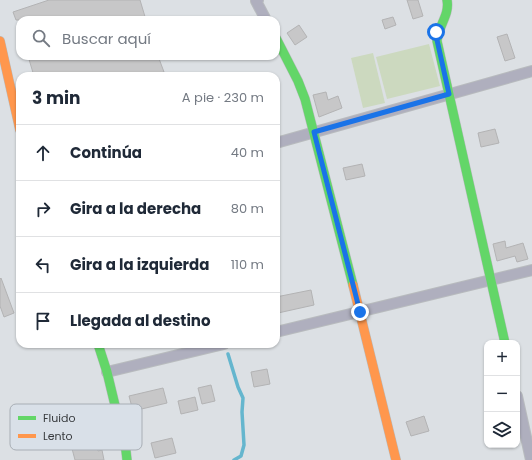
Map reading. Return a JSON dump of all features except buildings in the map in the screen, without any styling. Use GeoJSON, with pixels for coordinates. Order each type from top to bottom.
{"type":"FeatureCollection","features":[{"type":"Feature","properties":{"kind":"street"},"geometry":{"type":"LineString","coordinates":[[258,0],[256,1],[264,16]]}},
{"type":"Feature","properties":{"kind":"street"},"geometry":{"type":"LineString","coordinates":[[447,0],[447,12],[436,32],[437,40],[504,340]]}},
{"type":"Feature","properties":{"kind":"street"},"geometry":{"type":"LineString","coordinates":[[0,40],[16,112]]}},
{"type":"Feature","properties":{"kind":"street"},"geometry":{"type":"LineString","coordinates":[[280,46],[298,81],[314,132],[396,460]]}},
{"type":"Feature","properties":{"kind":"street"},"geometry":{"type":"LineString","coordinates":[[280,142],[532,71]]}},
{"type":"Feature","properties":{"kind":"street"},"geometry":{"type":"LineString","coordinates":[[280,331],[532,270]]}},
{"type":"Feature","properties":{"kind":"street"},"geometry":{"type":"LineString","coordinates":[[99,348],[115,404]]}},
{"type":"Feature","properties":{"kind":"street"},"geometry":{"type":"LineString","coordinates":[[107,372],[207,348]]}},
{"type":"Feature","properties":{"kind":"street"},"geometry":{"type":"LineString","coordinates":[[520,410],[531,460]]}},
{"type":"Feature","properties":{"kind":"street"},"geometry":{"type":"LineString","coordinates":[[126,450],[127,460]]}},
{"type":"Feature","properties":{"kind":"green space"},"geometry":{"type":"Polygon","coordinates":[[[429,44],[440,86],[387,99],[376,57],[429,44]]]}},
{"type":"Feature","properties":{"kind":"green space"},"geometry":{"type":"Polygon","coordinates":[[[373,53],[385,103],[363,108],[351,58],[373,53]]]}},
{"type":"Feature","properties":{"kind":"waterway"},"geometry":{"type":"LineString","coordinates":[[228,354],[243,398],[242,412],[244,445],[241,456],[234,460]]}},
{"type":"Feature","properties":{"kind":"traffic: fast"},"geometry":{"type":"LineString","coordinates":[[447,0],[447,11],[439,30],[437,41],[504,340]]}},
{"type":"Feature","properties":{"kind":"traffic: fast"},"geometry":{"type":"LineString","coordinates":[[280,46],[298,81],[305,99],[353,285]]}},
{"type":"Feature","properties":{"kind":"traffic: fast"},"geometry":{"type":"LineString","coordinates":[[99,348],[115,404]]}},
{"type":"Feature","properties":{"kind":"traffic: fast"},"geometry":{"type":"LineString","coordinates":[[126,450],[127,460]]}},
{"type":"Feature","properties":{"kind":"traffic: slow"},"geometry":{"type":"LineString","coordinates":[[0,41],[16,112]]}},
{"type":"Feature","properties":{"kind":"traffic: slow"},"geometry":{"type":"LineString","coordinates":[[353,285],[396,460]]}},
{"type":"Feature","properties":{"kind":"route"},"geometry":{"type":"LineString","coordinates":[[360,312],[314,132],[449,94],[436,32]]}}]}
